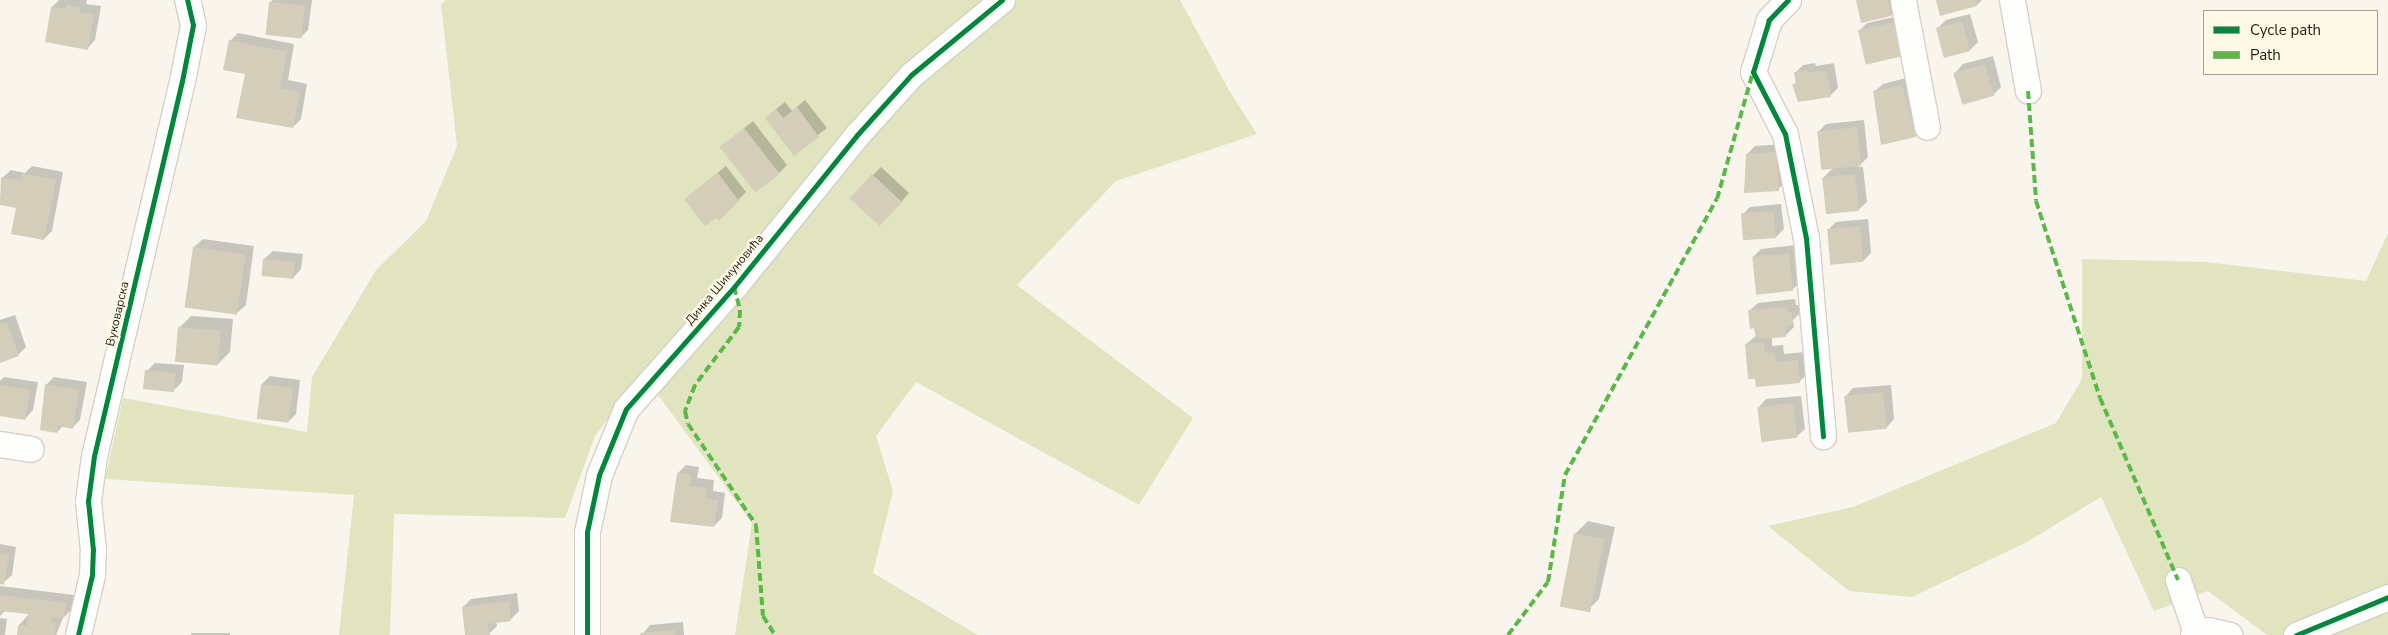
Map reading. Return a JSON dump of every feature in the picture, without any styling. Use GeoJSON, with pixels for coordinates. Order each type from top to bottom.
{"type":"FeatureCollection","features":[{"type":"Feature","properties":{"kind":"street","name":"Вуковарска"},"geometry":{"type":"LineString","coordinates":[[78,635],[92,575],[93,550],[88,501],[94,456],[182,81],[193,25],[187,0]]}},
{"type":"Feature","properties":{"kind":"street","name":"Динка Шимуновића"},"geometry":{"type":"LineString","coordinates":[[586,635],[587,532],[599,475],[626,409],[734,287],[857,135],[911,75],[1002,0]]}},
{"type":"Feature","properties":{"kind":"street"},"geometry":{"type":"LineString","coordinates":[[1788,0],[1769,20],[1753,72],[1785,134],[1806,238],[1823,436]]}},
{"type":"Feature","properties":{"kind":"street"},"geometry":{"type":"LineString","coordinates":[[1903,0],[1927,127]]}},
{"type":"Feature","properties":{"kind":"street"},"geometry":{"type":"LineString","coordinates":[[2012,0],[2028,92]]}},
{"type":"Feature","properties":{"kind":"street"},"geometry":{"type":"LineString","coordinates":[[0,444],[30,449]]}},
{"type":"Feature","properties":{"kind":"street"},"geometry":{"type":"LineString","coordinates":[[2178,580],[2195,634],[2208,630],[2229,635]]}},
{"type":"Feature","properties":{"kind":"street"},"geometry":{"type":"LineString","coordinates":[[2296,635],[2388,596]]}},
{"type":"Feature","properties":{"kind":"green space"},"geometry":{"type":"Polygon","coordinates":[[[446,0],[1180,0],[1230,92],[1257,134],[1116,181],[1017,285],[1193,418],[1139,505],[916,382],[876,436],[893,491],[873,573],[978,635],[735,635],[752,523],[642,373],[595,436],[565,518],[394,514],[390,635],[339,635],[354,495],[105,479],[123,398],[307,432],[312,377],[376,270],[426,221],[457,146],[441,4],[446,0]]]}},
{"type":"Feature","properties":{"kind":"green space"},"geometry":{"type":"Polygon","coordinates":[[[2388,233],[2388,635],[2267,635],[2208,591],[2154,611],[2101,497],[2027,542],[1912,597],[1849,591],[1768,526],[1853,507],[2056,423],[2082,379],[2082,259],[2206,262],[2366,281],[2388,233]]]}},
{"type":"Feature","properties":{"kind":"building"},"geometry":{"type":"Polygon","coordinates":[[[1856,0],[1888,0],[1891,16],[1861,23],[1856,0]]]}},
{"type":"Feature","properties":{"kind":"building"},"geometry":{"type":"Polygon","coordinates":[[[1936,0],[1976,0],[1977,6],[1940,16],[1936,0]]]}},
{"type":"Feature","properties":{"kind":"building"},"geometry":{"type":"Polygon","coordinates":[[[269,2],[305,6],[301,39],[266,35],[269,2]]]}},
{"type":"Feature","properties":{"kind":"building"},"geometry":{"type":"Polygon","coordinates":[[[66,4],[80,7],[79,12],[94,14],[88,50],[45,42],[51,7],[65,9],[66,4]]]}},
{"type":"Feature","properties":{"kind":"building"},"geometry":{"type":"Polygon","coordinates":[[[1962,21],[1970,51],[1944,58],[1936,28],[1962,21]]]}},
{"type":"Feature","properties":{"kind":"building"},"geometry":{"type":"Polygon","coordinates":[[[1895,22],[1903,56],[1866,65],[1858,31],[1895,22]]]}},
{"type":"Feature","properties":{"kind":"building"},"geometry":{"type":"Polygon","coordinates":[[[229,40],[287,52],[280,88],[300,92],[293,128],[236,118],[245,74],[223,70],[229,40]]]}},
{"type":"Feature","properties":{"kind":"building"},"geometry":{"type":"Polygon","coordinates":[[[1985,64],[1994,96],[1962,105],[1953,73],[1985,64]]]}},
{"type":"Feature","properties":{"kind":"building"},"geometry":{"type":"Polygon","coordinates":[[[1807,70],[1808,73],[1826,70],[1831,97],[1798,102],[1792,84],[1796,84],[1794,72],[1807,70]]]}},
{"type":"Feature","properties":{"kind":"building"},"geometry":{"type":"Polygon","coordinates":[[[1902,85],[1916,137],[1881,145],[1873,91],[1902,85]]]}},
{"type":"Feature","properties":{"kind":"building"},"geometry":{"type":"Polygon","coordinates":[[[797,107],[819,137],[794,156],[765,118],[776,109],[783,118],[797,107]]]}},
{"type":"Feature","properties":{"kind":"building"},"geometry":{"type":"Polygon","coordinates":[[[1857,127],[1861,166],[1821,170],[1817,131],[1857,127]]]}},
{"type":"Feature","properties":{"kind":"building"},"geometry":{"type":"Polygon","coordinates":[[[744,128],[780,174],[755,193],[720,147],[744,128]]]}},
{"type":"Feature","properties":{"kind":"building"},"geometry":{"type":"Polygon","coordinates":[[[1776,152],[1779,191],[1744,193],[1746,154],[1776,152]]]}},
{"type":"Feature","properties":{"kind":"building"},"geometry":{"type":"Polygon","coordinates":[[[22,173],[56,180],[44,240],[11,234],[16,208],[0,205],[1,177],[21,181],[22,173]]]}},
{"type":"Feature","properties":{"kind":"building"},"geometry":{"type":"Polygon","coordinates":[[[718,173],[739,201],[719,221],[716,218],[705,226],[684,199],[718,173]]]}},
{"type":"Feature","properties":{"kind":"building"},"geometry":{"type":"Polygon","coordinates":[[[872,174],[902,202],[879,226],[849,198],[872,174]]]}},
{"type":"Feature","properties":{"kind":"building"},"geometry":{"type":"Polygon","coordinates":[[[1855,174],[1859,211],[1826,214],[1822,177],[1855,174]]]}},
{"type":"Feature","properties":{"kind":"building"},"geometry":{"type":"Polygon","coordinates":[[[1774,211],[1776,238],[1743,240],[1741,213],[1774,211]]]}},
{"type":"Feature","properties":{"kind":"building"},"geometry":{"type":"Polygon","coordinates":[[[1860,226],[1863,262],[1830,265],[1827,229],[1860,226]]]}},
{"type":"Feature","properties":{"kind":"building"},"geometry":{"type":"Polygon","coordinates":[[[193,247],[245,254],[237,315],[185,307],[193,247]]]}},
{"type":"Feature","properties":{"kind":"building"},"geometry":{"type":"Polygon","coordinates":[[[1789,253],[1793,291],[1756,295],[1752,257],[1789,253]]]}},
{"type":"Feature","properties":{"kind":"building"},"geometry":{"type":"Polygon","coordinates":[[[263,259],[295,262],[293,279],[262,276],[263,259]]]}},
{"type":"Feature","properties":{"kind":"building"},"geometry":{"type":"Polygon","coordinates":[[[1787,307],[1788,313],[1792,312],[1793,323],[1786,328],[1786,337],[1759,339],[1754,328],[1750,329],[1748,310],[1787,307]]]}},
{"type":"Feature","properties":{"kind":"building"},"geometry":{"type":"Polygon","coordinates":[[[7,322],[19,356],[0,363],[0,324],[7,322]]]}},
{"type":"Feature","properties":{"kind":"building"},"geometry":{"type":"Polygon","coordinates":[[[178,327],[221,331],[218,366],[175,362],[178,327]]]}},
{"type":"Feature","properties":{"kind":"building"},"geometry":{"type":"Polygon","coordinates":[[[1764,342],[1765,353],[1775,352],[1776,362],[1798,360],[1800,383],[1756,387],[1755,379],[1748,379],[1745,344],[1764,342]]]}},
{"type":"Feature","properties":{"kind":"building"},"geometry":{"type":"Polygon","coordinates":[[[145,370],[176,373],[174,392],[143,389],[145,370]]]}},
{"type":"Feature","properties":{"kind":"building"},"geometry":{"type":"Polygon","coordinates":[[[45,384],[79,390],[73,429],[58,426],[57,433],[40,430],[45,384]]]}},
{"type":"Feature","properties":{"kind":"building"},"geometry":{"type":"Polygon","coordinates":[[[261,384],[293,388],[288,423],[257,419],[261,384]]]}},
{"type":"Feature","properties":{"kind":"building"},"geometry":{"type":"Polygon","coordinates":[[[0,385],[30,390],[25,420],[0,416],[0,385]]]}},
{"type":"Feature","properties":{"kind":"building"},"geometry":{"type":"Polygon","coordinates":[[[1883,392],[1887,429],[1848,433],[1844,396],[1883,392]]]}},
{"type":"Feature","properties":{"kind":"building"},"geometry":{"type":"Polygon","coordinates":[[[1793,403],[1797,438],[1762,442],[1757,407],[1793,403]]]}},
{"type":"Feature","properties":{"kind":"building"},"geometry":{"type":"Polygon","coordinates":[[[677,473],[691,474],[690,486],[707,488],[705,499],[718,500],[714,527],[670,522],[677,473]]]}},
{"type":"Feature","properties":{"kind":"building"},"geometry":{"type":"Polygon","coordinates":[[[1574,533],[1604,539],[1590,613],[1560,607],[1574,533]]]}},
{"type":"Feature","properties":{"kind":"building"},"geometry":{"type":"Polygon","coordinates":[[[0,553],[9,555],[4,585],[0,584],[0,553]]]}},
{"type":"Feature","properties":{"kind":"building"},"geometry":{"type":"Polygon","coordinates":[[[0,595],[66,603],[64,618],[51,617],[51,622],[56,623],[55,635],[17,635],[18,625],[27,626],[28,614],[0,611],[0,595]]]}},
{"type":"Feature","properties":{"kind":"building"},"geometry":{"type":"Polygon","coordinates":[[[509,601],[511,621],[488,624],[490,635],[465,635],[462,607],[509,601]]]}},
{"type":"Feature","properties":{"kind":"building"},"geometry":{"type":"Polygon","coordinates":[[[675,630],[675,635],[641,635],[640,633],[675,630]]]}},
{"type":"Feature","properties":{"kind":"marked path"},"geometry":{"type":"LineString","coordinates":[[1508,635],[1548,582],[1565,475],[1717,199],[1753,72]]}},
{"type":"Feature","properties":{"kind":"marked path"},"geometry":{"type":"LineString","coordinates":[[2028,91],[2036,201],[2100,398],[2178,580]]}},
{"type":"Feature","properties":{"kind":"marked path"},"geometry":{"type":"LineString","coordinates":[[734,287],[740,310],[739,327],[695,385],[685,411],[688,424],[756,525],[763,616],[775,635]]}},
{"type":"Feature","properties":{"kind":"cycle path"},"geometry":{"type":"LineString","coordinates":[[78,635],[92,575],[93,550],[88,501],[94,456],[182,81],[193,25],[187,0]]}},
{"type":"Feature","properties":{"kind":"cycle path"},"geometry":{"type":"LineString","coordinates":[[587,635],[587,532],[599,475],[626,409],[734,287],[857,135],[911,75],[1002,0]]}},
{"type":"Feature","properties":{"kind":"cycle path"},"geometry":{"type":"LineString","coordinates":[[1788,0],[1769,20],[1753,72],[1785,134],[1806,238],[1823,436]]}},
{"type":"Feature","properties":{"kind":"cycle path"},"geometry":{"type":"LineString","coordinates":[[2296,635],[2388,597]]}}]}
